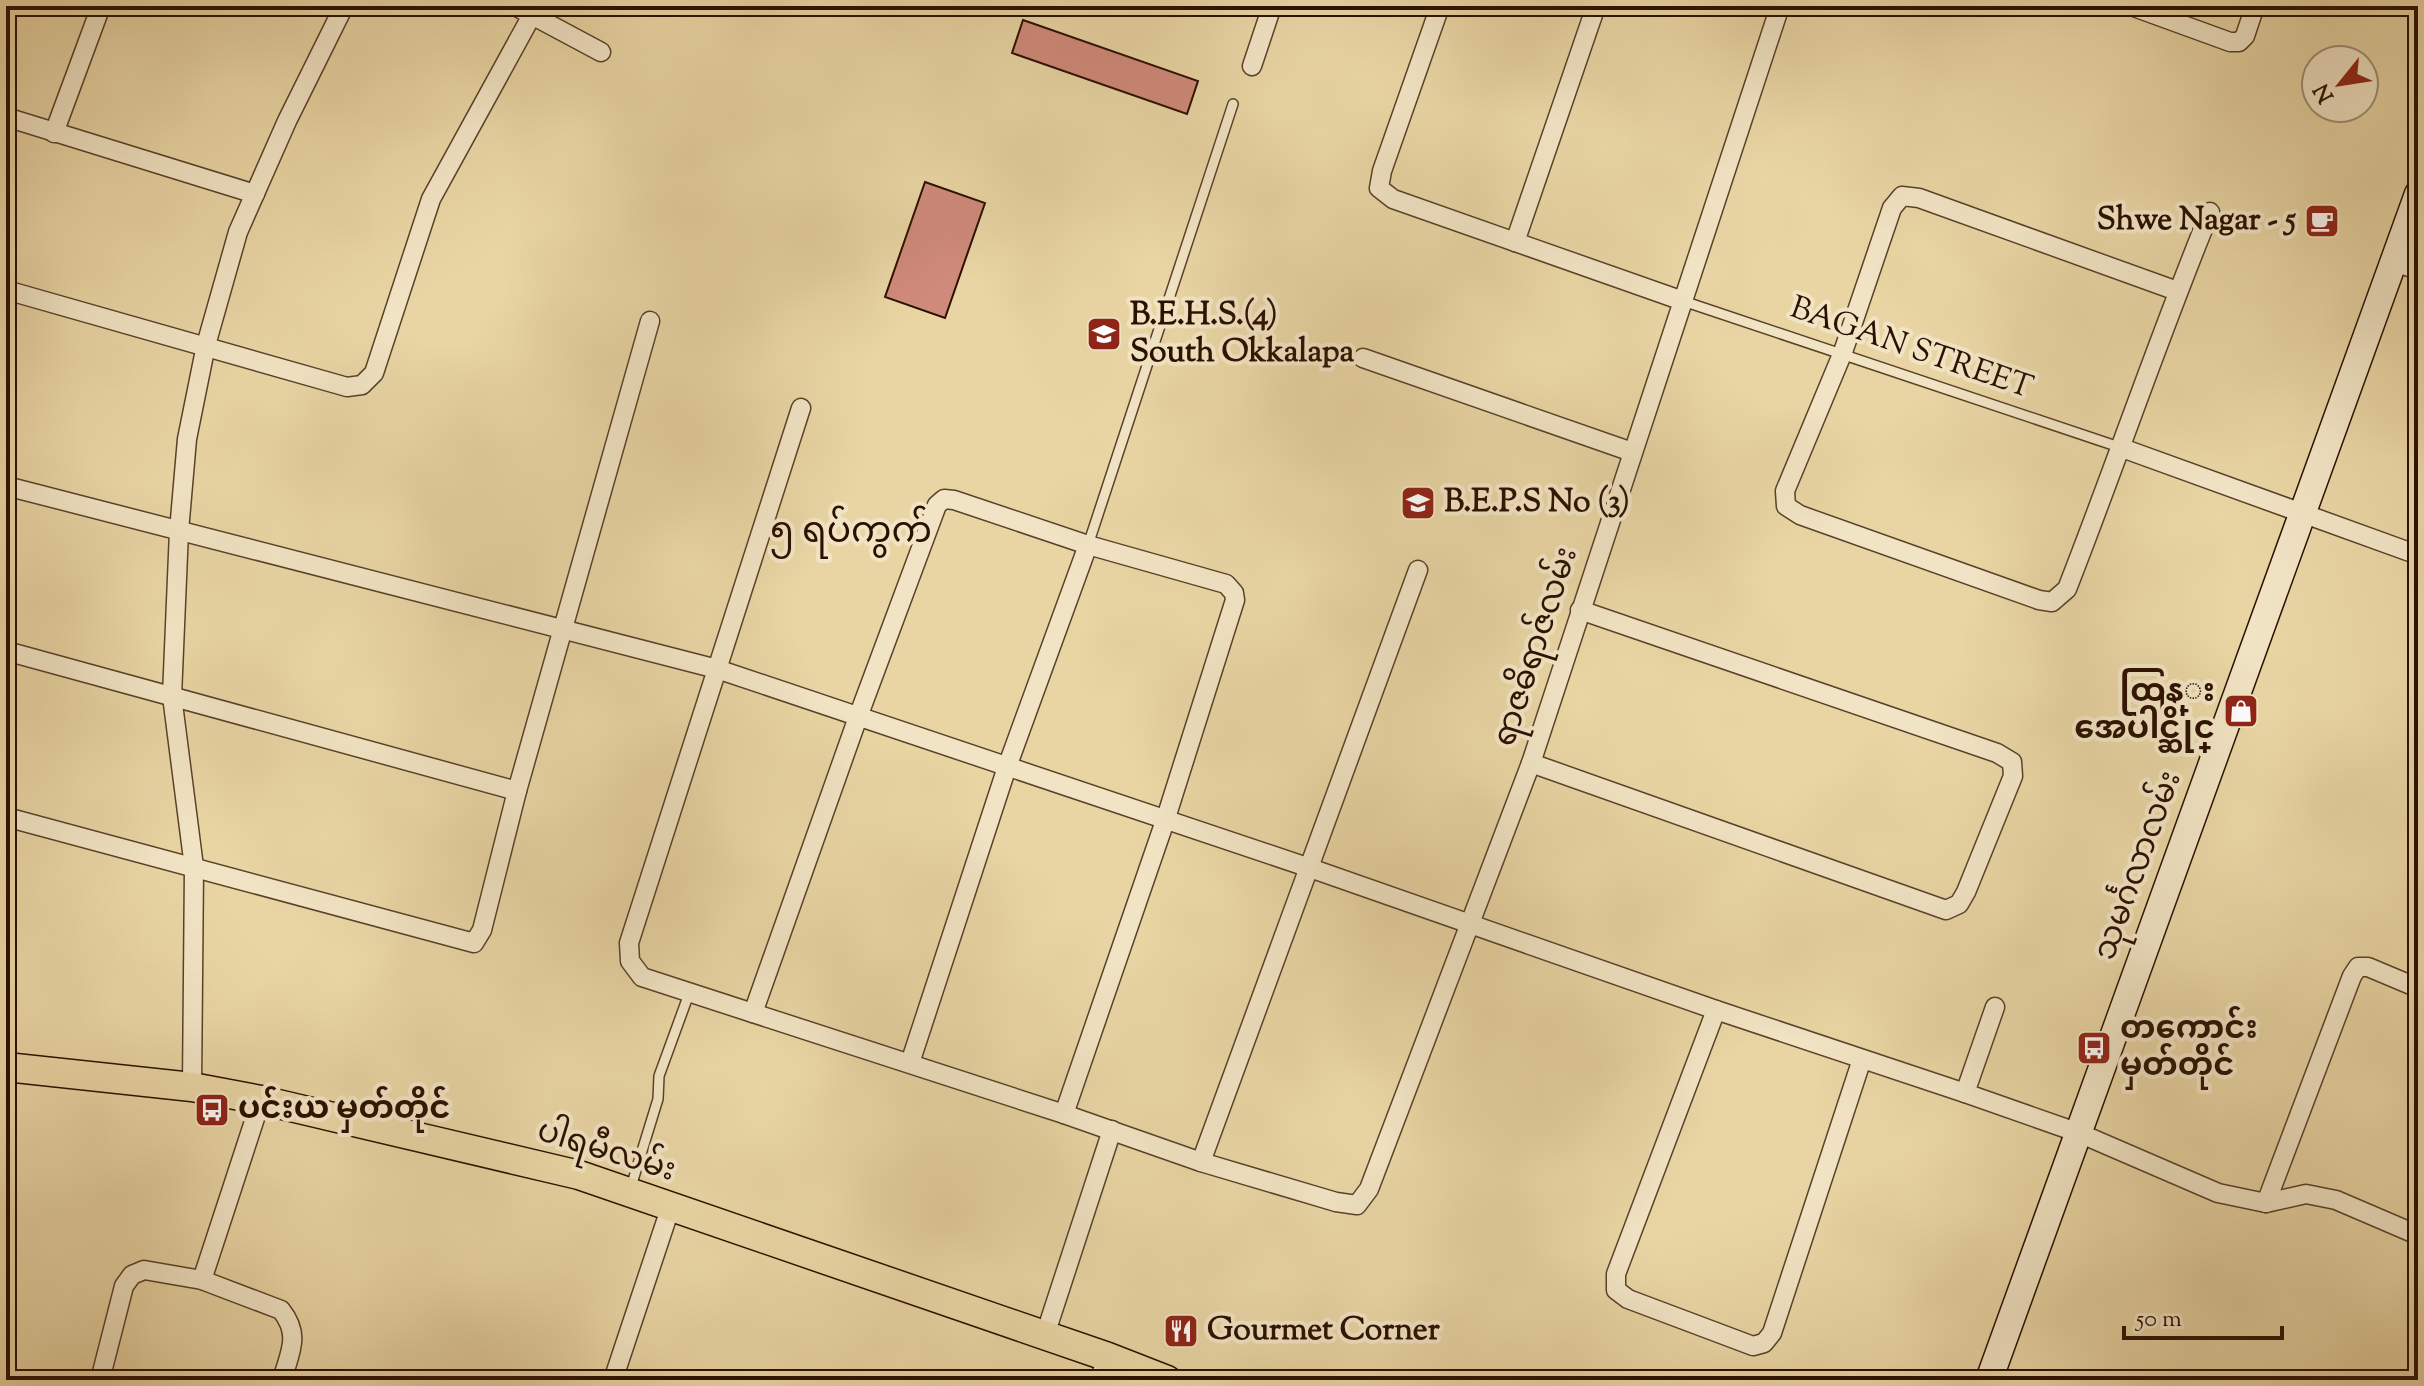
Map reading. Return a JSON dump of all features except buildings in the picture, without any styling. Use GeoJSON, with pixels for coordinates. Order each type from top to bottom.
{"type":"FeatureCollection","features":[{"type":"Feature","properties":{"kind":"main road","name":"သုမင်္ဂလာလမ်း"},"geometry":{"type":"LineString","coordinates":[[1989,1380],[2301,514],[2406,266],[2418,194]]}},
{"type":"Feature","properties":{"kind":"main road","name":"ပါရမီလမ်း"},"geometry":{"type":"LineString","coordinates":[[6,1067],[192,1087],[261,1100],[563,1171],[1045,1335],[1103,1369],[1167,1380]]}},
{"type":"Feature","properties":{"kind":"street"},"geometry":{"type":"LineString","coordinates":[[54,133],[101,6]]}},
{"type":"Feature","properties":{"kind":"street"},"geometry":{"type":"LineString","coordinates":[[192,1087],[194,867],[172,696],[179,531],[187,439],[206,345],[238,232],[287,121],[344,6]]}},
{"type":"Feature","properties":{"kind":"street"},"geometry":{"type":"LineString","coordinates":[[515,6],[601,52]]}},
{"type":"Feature","properties":{"kind":"street"},"geometry":{"type":"LineString","coordinates":[[1252,66],[1272,6]]}},
{"type":"Feature","properties":{"kind":"street"},"geometry":{"type":"LineString","coordinates":[[1440,6],[1382,171],[1379,188],[1393,199],[1683,301]]}},
{"type":"Feature","properties":{"kind":"street"},"geometry":{"type":"LineString","coordinates":[[1515,242],[1596,6]]}},
{"type":"Feature","properties":{"kind":"street","name":"ရာဇဓိရာဇ်လမ်း"},"geometry":{"type":"LineString","coordinates":[[1201,1162],[1336,1202],[1357,1205],[1369,1189],[1531,763],[1780,6]]}},
{"type":"Feature","properties":{"kind":"street"},"geometry":{"type":"LineString","coordinates":[[2131,6],[2230,42],[2239,42],[2245,36],[2255,6]]}},
{"type":"Feature","properties":{"kind":"street"},"geometry":{"type":"LineString","coordinates":[[6,290],[347,387],[362,385],[374,373],[431,199],[532,15]]}},
{"type":"Feature","properties":{"kind":"street"},"geometry":{"type":"LineString","coordinates":[[6,117],[255,194]]}},
{"type":"Feature","properties":{"kind":"street"},"geometry":{"type":"LineString","coordinates":[[2177,291],[1919,198],[1902,196],[1892,208],[1843,352],[1785,491],[1786,506],[1800,515],[2052,602],[2067,589],[2122,448],[2177,291],[2210,212]]}},
{"type":"Feature","properties":{"kind":"street"},"geometry":{"type":"LineString","coordinates":[[6,817],[474,943],[482,930],[517,791],[650,321]]}},
{"type":"Feature","properties":{"kind":"street"},"geometry":{"type":"LineString","coordinates":[[1363,358],[1632,452]]}},
{"type":"Feature","properties":{"kind":"street"},"geometry":{"type":"LineString","coordinates":[[801,408],[629,943],[630,961],[642,977],[910,1063],[1201,1162],[1418,570]]}},
{"type":"Feature","properties":{"kind":"street"},"geometry":{"type":"LineString","coordinates":[[2122,448],[2418,555]]}},
{"type":"Feature","properties":{"kind":"street"},"geometry":{"type":"LineString","coordinates":[[6,486],[717,669],[1965,1093],[2079,1133],[2218,1193],[2266,1203],[2306,1194],[2336,1200],[2413,1233],[2418,1231]]}},
{"type":"Feature","properties":{"kind":"street"},"geometry":{"type":"LineString","coordinates":[[753,1013],[937,505],[944,499],[954,500],[1088,545],[1226,584],[1234,593],[1235,600],[1165,821],[1064,1114]]}},
{"type":"Feature","properties":{"kind":"street"},"geometry":{"type":"LineString","coordinates":[[910,1063],[1007,767],[1088,545]]}},
{"type":"Feature","properties":{"kind":"street"},"geometry":{"type":"LineString","coordinates":[[1531,763],[1946,910],[1959,904],[1966,892],[2013,776],[2012,762],[1997,753],[1580,610]]}},
{"type":"Feature","properties":{"kind":"street"},"geometry":{"type":"LineString","coordinates":[[6,651],[517,791]]}},
{"type":"Feature","properties":{"kind":"street"},"geometry":{"type":"LineString","coordinates":[[2266,1203],[2358,967],[2368,967],[2418,988]]}},
{"type":"Feature","properties":{"kind":"street"},"geometry":{"type":"LineString","coordinates":[[1965,1093],[1995,1007]]}},
{"type":"Feature","properties":{"kind":"street"},"geometry":{"type":"LineString","coordinates":[[1716,1010],[1616,1274],[1616,1290],[1628,1299],[1753,1346],[1764,1343],[1772,1333],[1862,1059]]}},
{"type":"Feature","properties":{"kind":"street"},"geometry":{"type":"LineString","coordinates":[[202,1280],[261,1100]]}},
{"type":"Feature","properties":{"kind":"street"},"geometry":{"type":"LineString","coordinates":[[1045,1335],[1112,1130]]}},
{"type":"Feature","properties":{"kind":"street"},"geometry":{"type":"LineString","coordinates":[[613,1380],[671,1206]]}},
{"type":"Feature","properties":{"kind":"street"},"geometry":{"type":"LineString","coordinates":[[100,1380],[124,1286],[132,1275],[144,1270],[202,1280],[281,1310],[294,1336],[282,1380]]}},
{"type":"Feature","properties":{"kind":"lane"},"geometry":{"type":"LineString","coordinates":[[1088,545],[1233,104]]}},
{"type":"Feature","properties":{"kind":"lane","name":"BAGAN STREET"},"geometry":{"type":"LineString","coordinates":[[1683,301],[1843,352],[2122,448]]}},
{"type":"Feature","properties":{"kind":"lane"},"geometry":{"type":"LineString","coordinates":[[629,1192],[658,1099],[659,1076],[690,991]]}},
{"type":"Feature","properties":{"kind":"place","name":"Shwe Nagar - 5"},"geometry":{"type":"Point","coordinates":[2322,221]}},
{"type":"Feature","properties":{"kind":"place","name":"B.E.H.S.(4) South Okkalapa"},"geometry":{"type":"Point","coordinates":[1104,334]}},
{"type":"Feature","properties":{"kind":"place","name":"B.E.P.S No (3)"},"geometry":{"type":"Point","coordinates":[1418,503]}},
{"type":"Feature","properties":{"kind":"place","name":"ထြန္း အေပါင္ဆိုင္"},"geometry":{"type":"Point","coordinates":[2241,711]}},
{"type":"Feature","properties":{"kind":"place","name":"တကောင်း မှတ်တိုင်"},"geometry":{"type":"Point","coordinates":[2094,1048]}},
{"type":"Feature","properties":{"kind":"place","name":"ပင်းယ မှတ်တိုင်"},"geometry":{"type":"Point","coordinates":[212,1110]}},
{"type":"Feature","properties":{"kind":"place","name":"Gourmet Corner"},"geometry":{"type":"Point","coordinates":[1181,1331]}},
{"type":"Feature","properties":{"kind":"district","name":"၅ ရပ်ကွက်"},"geometry":{"type":"Point","coordinates":[851,533]}}]}
